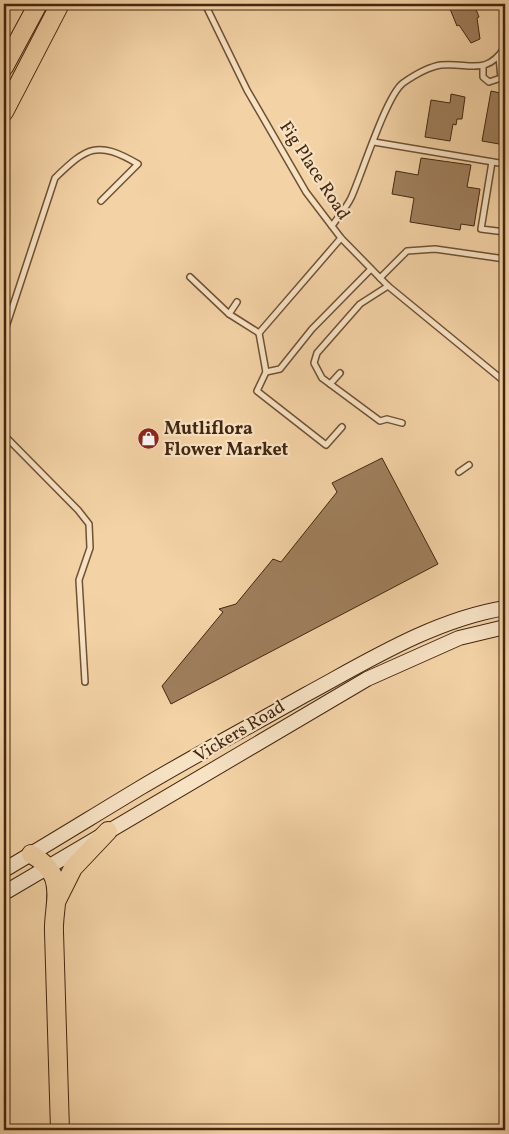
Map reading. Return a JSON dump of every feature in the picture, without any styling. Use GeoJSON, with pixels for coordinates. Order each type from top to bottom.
{"type":"FeatureCollection","features":[{"type":"Feature","properties":{"kind":"highway"},"geometry":{"type":"LineString","coordinates":[[4,67],[38,4]]}},
{"type":"Feature","properties":{"kind":"highway"},"geometry":{"type":"LineString","coordinates":[[4,112],[60,4]]}},
{"type":"Feature","properties":{"kind":"highway"},"geometry":{"type":"LineString","coordinates":[[56,903],[73,868],[108,831]]}},
{"type":"Feature","properties":{"kind":"highway"},"geometry":{"type":"LineString","coordinates":[[30,854],[41,861],[54,878],[60,1130]]}},
{"type":"Feature","properties":{"kind":"main road","name":"Vickers Road"},"geometry":{"type":"LineString","coordinates":[[4,870],[142,787],[374,658],[446,625],[505,608]]}},
{"type":"Feature","properties":{"kind":"main road","name":"Vickers Road"},"geometry":{"type":"LineString","coordinates":[[4,893],[367,679],[459,638],[505,626]]}},
{"type":"Feature","properties":{"kind":"lane","name":"Fig Place Road"},"geometry":{"type":"LineString","coordinates":[[205,4],[247,90],[306,192],[341,238],[388,286],[505,382]]}},
{"type":"Feature","properties":{"kind":"lane"},"geometry":{"type":"LineString","coordinates":[[332,226],[350,199],[390,102],[401,85],[421,72],[439,65],[483,67],[499,57],[505,47]]}},
{"type":"Feature","properties":{"kind":"lane"},"geometry":{"type":"LineString","coordinates":[[499,57],[501,78],[505,83]]}},
{"type":"Feature","properties":{"kind":"lane"},"geometry":{"type":"LineString","coordinates":[[483,67],[483,77],[489,82],[501,78]]}},
{"type":"Feature","properties":{"kind":"lane"},"geometry":{"type":"LineString","coordinates":[[374,142],[505,164]]}},
{"type":"Feature","properties":{"kind":"lane"},"geometry":{"type":"LineString","coordinates":[[4,333],[55,178],[74,160],[92,150],[106,150],[123,155],[138,164],[102,201]]}},
{"type":"Feature","properties":{"kind":"lane"},"geometry":{"type":"LineString","coordinates":[[492,162],[481,229],[505,232]]}},
{"type":"Feature","properties":{"kind":"lane"},"geometry":{"type":"LineString","coordinates":[[341,238],[260,333],[266,372],[257,391],[326,445],[342,427]]}},
{"type":"Feature","properties":{"kind":"lane"},"geometry":{"type":"LineString","coordinates":[[380,278],[407,251],[435,249],[505,260]]}},
{"type":"Feature","properties":{"kind":"lane"},"geometry":{"type":"LineString","coordinates":[[266,372],[280,369],[312,329],[371,269]]}},
{"type":"Feature","properties":{"kind":"lane"},"geometry":{"type":"LineString","coordinates":[[190,278],[229,314],[260,333]]}},
{"type":"Feature","properties":{"kind":"lane"},"geometry":{"type":"LineString","coordinates":[[388,286],[360,304],[317,353],[314,363],[322,378],[380,421],[387,419],[402,423]]}},
{"type":"Feature","properties":{"kind":"lane"},"geometry":{"type":"LineString","coordinates":[[229,314],[237,302]]}},
{"type":"Feature","properties":{"kind":"lane"},"geometry":{"type":"LineString","coordinates":[[330,384],[340,373]]}},
{"type":"Feature","properties":{"kind":"lane"},"geometry":{"type":"LineString","coordinates":[[4,435],[78,510],[89,524],[90,548],[79,580],[85,682]]}},
{"type":"Feature","properties":{"kind":"lane"},"geometry":{"type":"LineString","coordinates":[[459,472],[469,465]]}},
{"type":"Feature","properties":{"kind":"building"},"geometry":{"type":"Polygon","coordinates":[[[448,4],[474,4],[479,17],[477,18],[480,39],[471,43],[459,25],[457,26],[448,4]]]}},
{"type":"Feature","properties":{"kind":"building"},"geometry":{"type":"Polygon","coordinates":[[[491,91],[505,94],[505,145],[482,141],[491,91]]]}},
{"type":"Feature","properties":{"kind":"building"},"geometry":{"type":"Polygon","coordinates":[[[451,94],[465,97],[462,119],[457,119],[456,125],[453,124],[450,141],[425,137],[431,100],[450,103],[451,94]]]}},
{"type":"Feature","properties":{"kind":"building"},"geometry":{"type":"Polygon","coordinates":[[[421,158],[471,165],[467,187],[480,189],[474,226],[461,224],[460,230],[410,222],[414,198],[392,194],[396,171],[418,175],[421,158]]]}},
{"type":"Feature","properties":{"kind":"building"},"geometry":{"type":"Polygon","coordinates":[[[382,458],[438,564],[171,704],[162,686],[223,612],[219,609],[236,604],[273,559],[281,562],[337,492],[332,483],[382,458]]]}},
{"type":"Feature","properties":{"kind":"place","name":"Mutliflora Flower Market"},"geometry":{"type":"Point","coordinates":[148,439]}}]}
